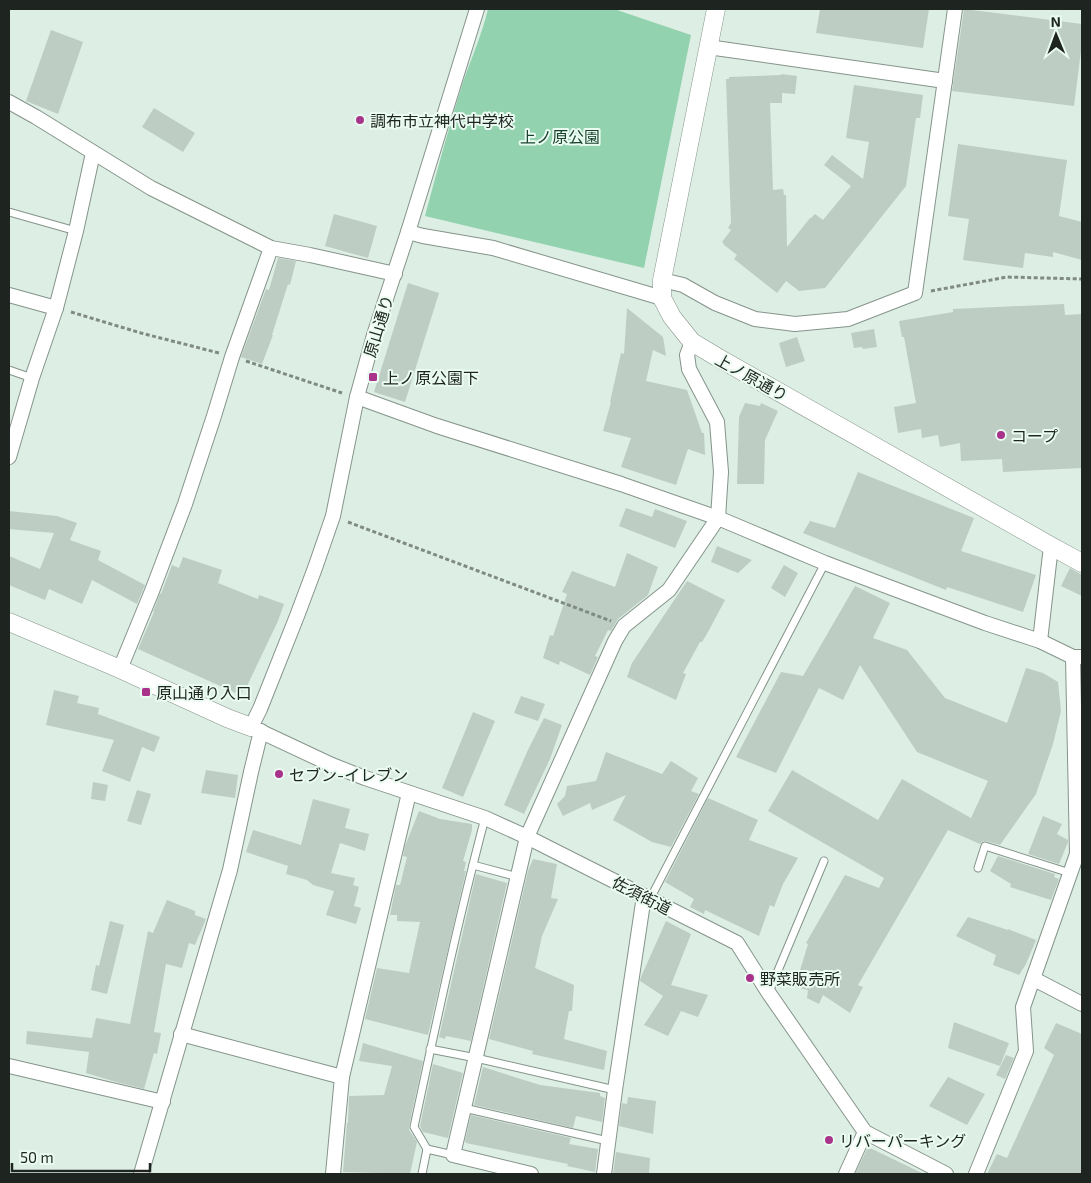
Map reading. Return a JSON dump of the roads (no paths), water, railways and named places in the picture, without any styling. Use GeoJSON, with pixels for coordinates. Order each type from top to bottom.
{"type":"FeatureCollection","features":[{"type":"Feature","properties":{"kind":"street","name":"原山通り"},"geometry":{"type":"LineString","coordinates":[[141,1174],[230,870],[250,772],[260,709],[303,600],[333,516],[357,397],[374,334],[395,274],[477,9]]}},
{"type":"Feature","properties":{"kind":"street","name":"上ノ原通り"},"geometry":{"type":"LineString","coordinates":[[716,9],[662,280],[662,298],[672,318],[692,342],[1050,546],[1082,562]]}},
{"type":"Feature","properties":{"kind":"street"},"geometry":{"type":"LineString","coordinates":[[662,280],[683,285],[714,303],[756,319],[796,324],[848,319],[915,294],[955,9]]}},
{"type":"Feature","properties":{"kind":"street"},"geometry":{"type":"LineString","coordinates":[[708,47],[945,82]]}},
{"type":"Feature","properties":{"kind":"street"},"geometry":{"type":"LineString","coordinates":[[9,102],[151,188],[271,248],[395,274]]}},
{"type":"Feature","properties":{"kind":"street"},"geometry":{"type":"LineString","coordinates":[[9,454],[56,308],[76,231],[93,153]]}},
{"type":"Feature","properties":{"kind":"street"},"geometry":{"type":"LineString","coordinates":[[408,232],[493,248],[662,298]]}},
{"type":"Feature","properties":{"kind":"street"},"geometry":{"type":"LineString","coordinates":[[120,669],[185,504],[232,357],[271,248]]}},
{"type":"Feature","properties":{"kind":"street"},"geometry":{"type":"LineString","coordinates":[[9,295],[56,308]]}},
{"type":"Feature","properties":{"kind":"street"},"geometry":{"type":"LineString","coordinates":[[531,1174],[453,1155],[527,838],[615,641],[624,626],[669,590],[718,518],[721,472],[717,422],[689,369],[687,356],[692,342]]}},
{"type":"Feature","properties":{"kind":"street"},"geometry":{"type":"LineString","coordinates":[[357,397],[437,426],[621,484],[718,518],[825,563],[985,623],[1040,641],[1078,657],[1077,854],[1023,1007],[1026,1051],[976,1174]]}},
{"type":"Feature","properties":{"kind":"street"},"geometry":{"type":"LineString","coordinates":[[1040,641],[1050,546]]}},
{"type":"Feature","properties":{"kind":"street"},"geometry":{"type":"LineString","coordinates":[[9,622],[256,729]]}},
{"type":"Feature","properties":{"kind":"street","name":"佐須街道"},"geometry":{"type":"LineString","coordinates":[[256,729],[332,765],[365,778],[485,818],[737,944],[865,1132],[946,1174]]}},
{"type":"Feature","properties":{"kind":"street"},"geometry":{"type":"LineString","coordinates":[[333,1174],[342,1077],[409,793]]}},
{"type":"Feature","properties":{"kind":"street"},"geometry":{"type":"LineString","coordinates":[[604,1174],[615,1090],[647,898]]}},
{"type":"Feature","properties":{"kind":"street"},"geometry":{"type":"LineString","coordinates":[[1034,979],[1082,1004]]}},
{"type":"Feature","properties":{"kind":"street"},"geometry":{"type":"LineString","coordinates":[[182,1034],[342,1077]]}},
{"type":"Feature","properties":{"kind":"street"},"geometry":{"type":"LineString","coordinates":[[9,1066],[162,1102]]}},
{"type":"Feature","properties":{"kind":"street"},"geometry":{"type":"LineString","coordinates":[[846,1174],[865,1132]]}},
{"type":"Feature","properties":{"kind":"lane"},"geometry":{"type":"LineString","coordinates":[[9,212],[76,231]]}},
{"type":"Feature","properties":{"kind":"lane"},"geometry":{"type":"LineString","coordinates":[[9,370],[32,378]]}},
{"type":"Feature","properties":{"kind":"lane"},"geometry":{"type":"LineString","coordinates":[[647,898],[825,563]]}},
{"type":"Feature","properties":{"kind":"lane"},"geometry":{"type":"LineString","coordinates":[[422,1174],[427,1148],[414,1127],[430,1049],[485,818]]}},
{"type":"Feature","properties":{"kind":"lane"},"geometry":{"type":"LineString","coordinates":[[978,868],[985,846],[1070,873]]}},
{"type":"Feature","properties":{"kind":"lane"},"geometry":{"type":"LineString","coordinates":[[768,992],[824,861]]}},
{"type":"Feature","properties":{"kind":"lane"},"geometry":{"type":"LineString","coordinates":[[473,864],[518,877]]}},
{"type":"Feature","properties":{"kind":"lane"},"geometry":{"type":"LineString","coordinates":[[430,1049],[615,1090]]}},
{"type":"Feature","properties":{"kind":"lane"},"geometry":{"type":"LineString","coordinates":[[464,1108],[608,1141]]}},
{"type":"Feature","properties":{"kind":"lane"},"geometry":{"type":"LineString","coordinates":[[427,1148],[453,1155]]}},
{"type":"Feature","properties":{"kind":"place","name":"調布市立神代中学校"},"geometry":{"type":"Point","coordinates":[360,120]}},
{"type":"Feature","properties":{"kind":"place","name":"上ノ原公園下"},"geometry":{"type":"Point","coordinates":[373,377]}},
{"type":"Feature","properties":{"kind":"place","name":"コープ"},"geometry":{"type":"Point","coordinates":[1001,435]}},
{"type":"Feature","properties":{"kind":"place","name":"原山通り入口"},"geometry":{"type":"Point","coordinates":[146,692]}},
{"type":"Feature","properties":{"kind":"place","name":"セブン-イレブン"},"geometry":{"type":"Point","coordinates":[279,774]}},
{"type":"Feature","properties":{"kind":"place","name":"野菜販売所"},"geometry":{"type":"Point","coordinates":[750,978]}},
{"type":"Feature","properties":{"kind":"place","name":"リバーパーキング"},"geometry":{"type":"Point","coordinates":[829,1140]}},
{"type":"Feature","properties":{"kind":"park label","name":"上ノ原公園"},"geometry":{"type":"Point","coordinates":[560,136]}}]}
